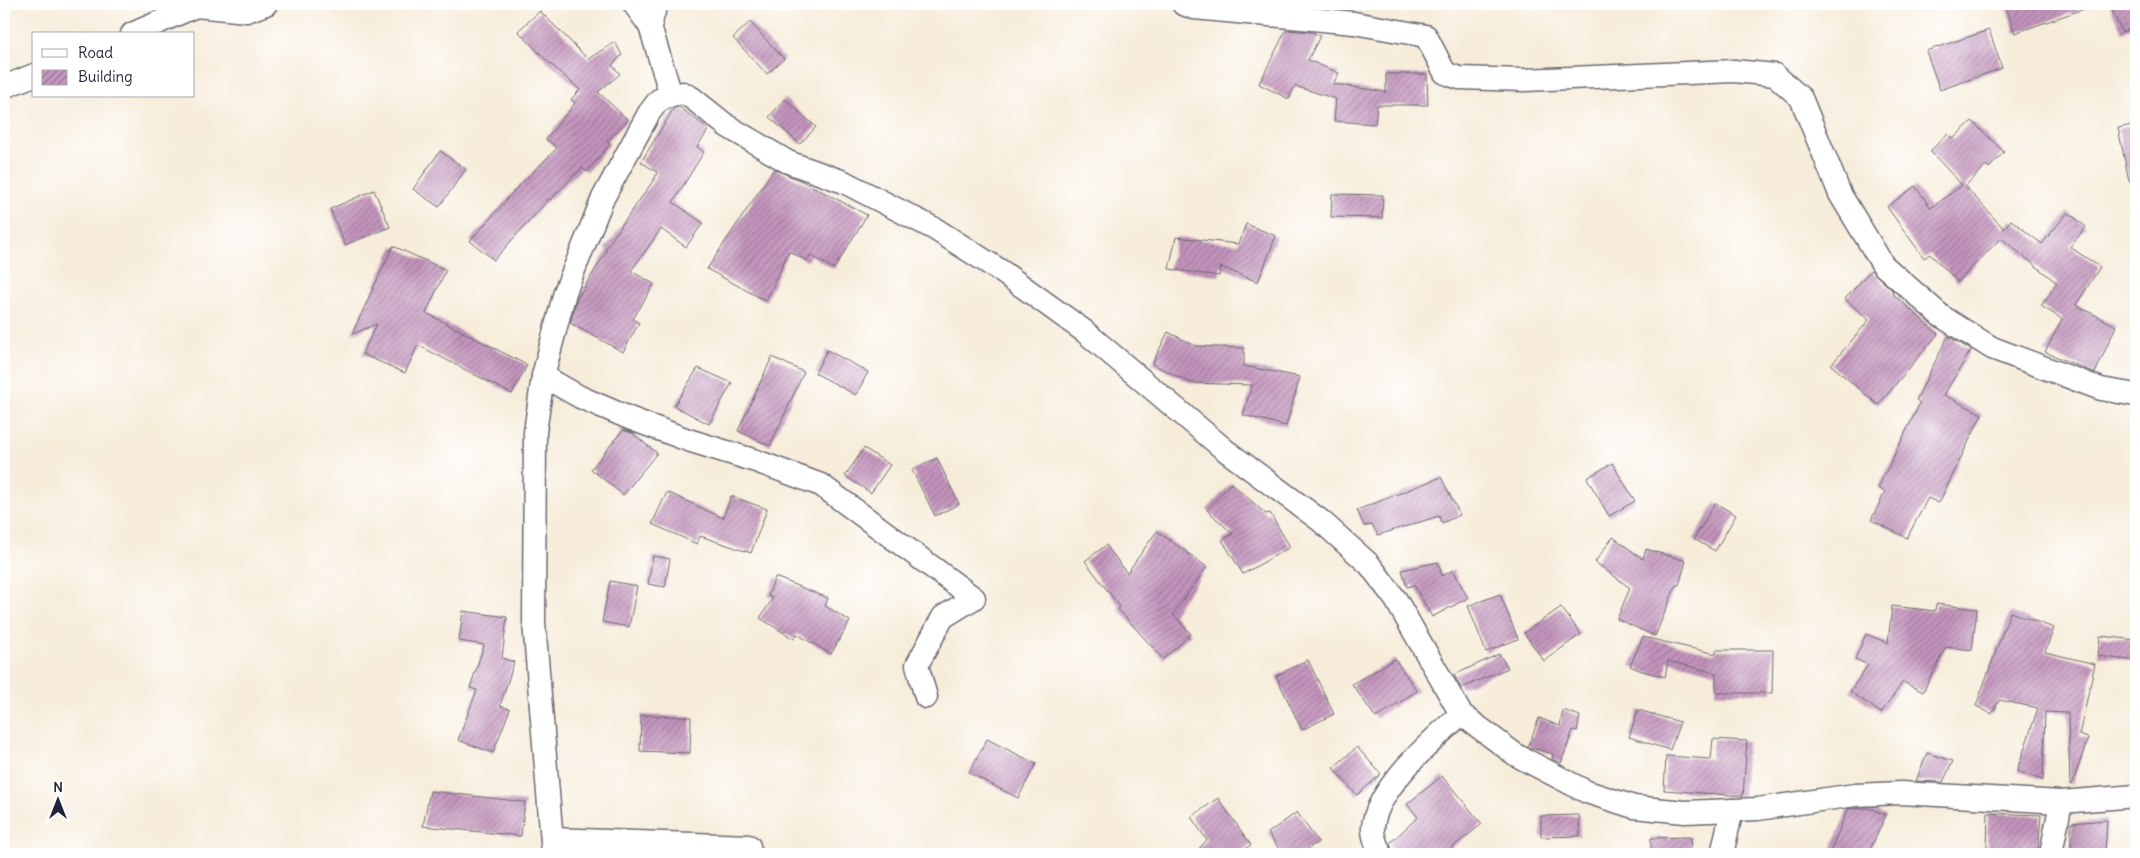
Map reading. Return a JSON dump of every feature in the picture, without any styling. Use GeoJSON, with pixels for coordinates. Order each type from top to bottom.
{"type":"FeatureCollection","features":[{"type":"Feature","properties":{"kind":"street"},"geometry":{"type":"LineString","coordinates":[[137,32],[196,6],[247,11],[266,4]]}},
{"type":"Feature","properties":{"kind":"street"},"geometry":{"type":"LineString","coordinates":[[634,4],[650,26],[670,95]]}},
{"type":"Feature","properties":{"kind":"street"},"geometry":{"type":"LineString","coordinates":[[650,26],[656,4]]}},
{"type":"Feature","properties":{"kind":"street"},"geometry":{"type":"LineString","coordinates":[[1184,4],[1194,8],[1354,23],[1426,36],[1446,73],[1459,78],[1524,80],[1734,71],[1775,76],[1801,98],[1840,194],[1883,265],[1941,316],[1992,348],[2101,389],[2136,395]]}},
{"type":"Feature","properties":{"kind":"street"},"geometry":{"type":"LineString","coordinates":[[4,87],[32,76]]}},
{"type":"Feature","properties":{"kind":"street"},"geometry":{"type":"LineString","coordinates":[[750,854],[749,846],[552,847],[534,622],[535,432],[543,376],[565,292],[603,198],[649,113],[659,100],[670,95],[683,93],[727,126],[788,162],[844,182],[935,229],[1001,271],[1084,331],[1225,450],[1321,521],[1369,564],[1396,600],[1460,714],[1516,755],[1587,792],[1634,807],[1685,812],[1758,809],[1855,795],[1901,793],[2061,802],[2136,796]]}},
{"type":"Feature","properties":{"kind":"street"},"geometry":{"type":"LineString","coordinates":[[543,376],[580,397],[629,418],[688,440],[756,460],[821,485],[974,598],[943,617],[917,665],[926,697]]}},
{"type":"Feature","properties":{"kind":"street"},"geometry":{"type":"LineString","coordinates":[[1380,854],[1372,829],[1379,806],[1410,760],[1460,714]]}},
{"type":"Feature","properties":{"kind":"street"},"geometry":{"type":"LineString","coordinates":[[2051,854],[2061,802]]}},
{"type":"Feature","properties":{"kind":"street"},"geometry":{"type":"LineString","coordinates":[[1722,854],[1732,810]]}},
{"type":"Feature","properties":{"kind":"building"},"geometry":{"type":"Polygon","coordinates":[[[2005,4],[2091,4],[2092,6],[2015,33],[2005,4]]]}},
{"type":"Feature","properties":{"kind":"building"},"geometry":{"type":"Polygon","coordinates":[[[2109,4],[2136,4],[2136,26],[2122,32],[2109,4]]]}},
{"type":"Feature","properties":{"kind":"building"},"geometry":{"type":"Polygon","coordinates":[[[540,11],[588,59],[615,42],[622,55],[612,65],[620,74],[598,92],[628,120],[607,142],[610,144],[587,172],[582,168],[549,199],[494,260],[470,241],[514,191],[557,148],[546,139],[575,103],[571,99],[580,90],[546,60],[518,31],[540,11]]]}},
{"type":"Feature","properties":{"kind":"building"},"geometry":{"type":"Polygon","coordinates":[[[750,22],[784,59],[767,74],[733,38],[750,22]]]}},
{"type":"Feature","properties":{"kind":"building"},"geometry":{"type":"Polygon","coordinates":[[[1286,30],[1312,32],[1320,36],[1308,60],[1339,73],[1333,84],[1386,92],[1386,74],[1427,74],[1428,105],[1377,105],[1375,124],[1334,121],[1336,99],[1295,86],[1289,99],[1259,84],[1286,30]]]}},
{"type":"Feature","properties":{"kind":"building"},"geometry":{"type":"Polygon","coordinates":[[[1989,30],[2002,68],[1940,90],[1926,51],[1989,30]]]}},
{"type":"Feature","properties":{"kind":"building"},"geometry":{"type":"Polygon","coordinates":[[[785,99],[816,127],[800,144],[769,117],[785,99]]]}},
{"type":"Feature","properties":{"kind":"building"},"geometry":{"type":"Polygon","coordinates":[[[679,107],[709,129],[697,147],[704,152],[673,202],[703,223],[686,247],[661,229],[631,271],[654,284],[633,319],[639,323],[623,352],[570,323],[577,299],[607,251],[605,249],[655,178],[657,172],[641,162],[674,108],[679,107]]]}},
{"type":"Feature","properties":{"kind":"building"},"geometry":{"type":"Polygon","coordinates":[[[1972,121],[2004,152],[1989,168],[1987,165],[1965,186],[2004,229],[2011,220],[2042,244],[2068,212],[2086,227],[2070,247],[2100,267],[2076,305],[2116,326],[2095,373],[2045,352],[2062,319],[2041,306],[2057,283],[2001,238],[1958,282],[1930,254],[1924,258],[1887,207],[1915,186],[1931,208],[1962,185],[1930,151],[1948,134],[1953,139],[1972,121]]]}},
{"type":"Feature","properties":{"kind":"building"},"geometry":{"type":"Polygon","coordinates":[[[2136,124],[2136,180],[2129,181],[2118,128],[2136,124]]]}},
{"type":"Feature","properties":{"kind":"building"},"geometry":{"type":"Polygon","coordinates":[[[440,151],[466,169],[439,207],[413,189],[440,151]]]}},
{"type":"Feature","properties":{"kind":"building"},"geometry":{"type":"Polygon","coordinates":[[[774,169],[804,182],[867,215],[834,269],[810,255],[807,261],[789,251],[766,301],[707,269],[774,169]]]}},
{"type":"Feature","properties":{"kind":"building"},"geometry":{"type":"Polygon","coordinates":[[[374,190],[390,227],[345,245],[330,209],[374,190]]]}},
{"type":"Feature","properties":{"kind":"building"},"geometry":{"type":"Polygon","coordinates":[[[1332,194],[1383,195],[1382,218],[1331,217],[1332,194]]]}},
{"type":"Feature","properties":{"kind":"building"},"geometry":{"type":"Polygon","coordinates":[[[1246,224],[1276,236],[1258,282],[1221,267],[1219,276],[1169,269],[1176,237],[1238,244],[1246,224]]]}},
{"type":"Feature","properties":{"kind":"building"},"geometry":{"type":"Polygon","coordinates":[[[393,246],[446,270],[426,313],[527,365],[512,394],[418,345],[405,373],[362,354],[377,324],[352,334],[393,246]]]}},
{"type":"Feature","properties":{"kind":"building"},"geometry":{"type":"Polygon","coordinates":[[[1871,270],[1893,291],[1892,293],[1938,334],[1878,405],[1831,365],[1869,320],[1845,299],[1871,270]]]}},
{"type":"Feature","properties":{"kind":"building"},"geometry":{"type":"Polygon","coordinates":[[[1168,332],[1196,346],[1244,348],[1244,366],[1300,377],[1286,426],[1243,415],[1252,385],[1191,383],[1152,364],[1168,332]]]}},
{"type":"Feature","properties":{"kind":"building"},"geometry":{"type":"Polygon","coordinates":[[[1948,336],[1971,350],[1944,395],[1982,414],[1939,503],[1928,498],[1907,538],[1871,520],[1885,492],[1878,488],[1920,403],[1916,400],[1948,336]]]}},
{"type":"Feature","properties":{"kind":"building"},"geometry":{"type":"Polygon","coordinates":[[[827,350],[868,372],[856,395],[815,373],[827,350]]]}},
{"type":"Feature","properties":{"kind":"building"},"geometry":{"type":"Polygon","coordinates":[[[772,357],[804,372],[770,446],[738,431],[772,357]]]}},
{"type":"Feature","properties":{"kind":"building"},"geometry":{"type":"Polygon","coordinates":[[[698,368],[732,383],[709,424],[674,406],[698,368]]]}},
{"type":"Feature","properties":{"kind":"building"},"geometry":{"type":"Polygon","coordinates":[[[623,430],[632,433],[657,453],[623,495],[591,469],[623,430]]]}},
{"type":"Feature","properties":{"kind":"building"},"geometry":{"type":"Polygon","coordinates":[[[864,448],[890,465],[871,493],[845,476],[864,448]]]}},
{"type":"Feature","properties":{"kind":"building"},"geometry":{"type":"Polygon","coordinates":[[[937,458],[959,504],[935,516],[912,470],[937,458]]]}},
{"type":"Feature","properties":{"kind":"building"},"geometry":{"type":"Polygon","coordinates":[[[1612,463],[1635,501],[1609,516],[1587,478],[1612,463]]]}},
{"type":"Feature","properties":{"kind":"building"},"geometry":{"type":"Polygon","coordinates":[[[1441,477],[1460,515],[1442,523],[1439,516],[1378,535],[1372,525],[1364,526],[1357,510],[1441,477]]]}},
{"type":"Feature","properties":{"kind":"building"},"geometry":{"type":"Polygon","coordinates":[[[1231,483],[1266,514],[1270,513],[1290,547],[1243,574],[1222,540],[1233,534],[1207,510],[1231,483]]]}},
{"type":"Feature","properties":{"kind":"building"},"geometry":{"type":"Polygon","coordinates":[[[667,492],[723,518],[731,496],[767,509],[751,553],[700,536],[697,544],[652,524],[667,492]]]}},
{"type":"Feature","properties":{"kind":"building"},"geometry":{"type":"Polygon","coordinates":[[[1715,503],[1736,515],[1715,551],[1694,539],[1715,503]]]}},
{"type":"Feature","properties":{"kind":"building"},"geometry":{"type":"Polygon","coordinates":[[[1157,531],[1207,567],[1173,614],[1191,634],[1163,659],[1118,609],[1120,607],[1085,561],[1106,545],[1127,573],[1157,531]]]}},
{"type":"Feature","properties":{"kind":"building"},"geometry":{"type":"Polygon","coordinates":[[[1613,537],[1643,559],[1646,549],[1686,561],[1679,585],[1676,585],[1655,636],[1617,619],[1630,588],[1595,562],[1613,537]]]}},
{"type":"Feature","properties":{"kind":"building"},"geometry":{"type":"Polygon","coordinates":[[[653,556],[670,559],[665,587],[648,584],[653,556]]]}},
{"type":"Feature","properties":{"kind":"building"},"geometry":{"type":"Polygon","coordinates":[[[1438,562],[1442,576],[1453,570],[1468,598],[1432,617],[1414,585],[1407,587],[1402,570],[1438,562]]]}},
{"type":"Feature","properties":{"kind":"building"},"geometry":{"type":"Polygon","coordinates":[[[775,577],[828,598],[825,606],[850,621],[831,654],[797,634],[794,639],[760,618],[773,598],[768,596],[775,577]]]}},
{"type":"Feature","properties":{"kind":"building"},"geometry":{"type":"Polygon","coordinates":[[[610,581],[637,586],[629,627],[602,622],[610,581]]]}},
{"type":"Feature","properties":{"kind":"building"},"geometry":{"type":"Polygon","coordinates":[[[1500,594],[1518,639],[1486,652],[1468,606],[1500,594]]]}},
{"type":"Feature","properties":{"kind":"building"},"geometry":{"type":"Polygon","coordinates":[[[1936,604],[1977,609],[1972,650],[1946,647],[1923,692],[1903,682],[1881,713],[1850,691],[1868,665],[1855,659],[1866,634],[1888,643],[1892,606],[1935,611],[1936,604]]]}},
{"type":"Feature","properties":{"kind":"building"},"geometry":{"type":"Polygon","coordinates":[[[1561,607],[1581,634],[1544,661],[1524,633],[1561,607]]]}},
{"type":"Feature","properties":{"kind":"building"},"geometry":{"type":"Polygon","coordinates":[[[463,611],[507,617],[502,658],[514,662],[500,706],[510,709],[493,753],[458,740],[477,690],[470,688],[484,645],[459,641],[463,611]]]}},
{"type":"Feature","properties":{"kind":"building"},"geometry":{"type":"Polygon","coordinates":[[[2010,612],[2054,628],[2045,652],[2095,664],[2079,735],[2088,738],[2072,785],[2070,785],[2068,713],[2045,712],[2043,780],[2017,771],[2038,708],[1999,700],[1992,714],[1976,706],[2010,612]]]}},
{"type":"Feature","properties":{"kind":"building"},"geometry":{"type":"Polygon","coordinates":[[[2100,636],[2136,640],[2136,661],[2098,656],[2100,636]]]}},
{"type":"Feature","properties":{"kind":"building"},"geometry":{"type":"Polygon","coordinates":[[[1643,637],[1716,654],[1716,650],[1773,650],[1772,693],[1716,693],[1716,673],[1668,661],[1665,677],[1630,666],[1643,637]]]}},
{"type":"Feature","properties":{"kind":"building"},"geometry":{"type":"Polygon","coordinates":[[[1499,654],[1508,668],[1461,688],[1454,675],[1499,654]]]}},
{"type":"Feature","properties":{"kind":"building"},"geometry":{"type":"Polygon","coordinates":[[[1395,659],[1417,691],[1376,718],[1352,684],[1395,659]]]}},
{"type":"Feature","properties":{"kind":"building"},"geometry":{"type":"Polygon","coordinates":[[[1308,660],[1334,714],[1302,730],[1276,676],[1308,660]]]}},
{"type":"Feature","properties":{"kind":"building"},"geometry":{"type":"Polygon","coordinates":[[[1563,710],[1580,716],[1577,731],[1573,730],[1561,763],[1552,759],[1553,754],[1528,747],[1539,718],[1560,726],[1563,710]]]}},
{"type":"Feature","properties":{"kind":"building"},"geometry":{"type":"Polygon","coordinates":[[[1638,710],[1680,722],[1670,750],[1629,737],[1638,710]]]}},
{"type":"Feature","properties":{"kind":"building"},"geometry":{"type":"Polygon","coordinates":[[[641,715],[691,717],[690,753],[640,751],[641,715]]]}},
{"type":"Feature","properties":{"kind":"building"},"geometry":{"type":"Polygon","coordinates":[[[987,739],[1036,764],[1018,798],[969,773],[987,739]]]}},
{"type":"Feature","properties":{"kind":"building"},"geometry":{"type":"Polygon","coordinates":[[[1713,739],[1747,741],[1743,796],[1664,790],[1666,756],[1711,759],[1713,739]]]}},
{"type":"Feature","properties":{"kind":"building"},"geometry":{"type":"Polygon","coordinates":[[[1357,747],[1381,774],[1357,795],[1333,768],[1357,747]]]}},
{"type":"Feature","properties":{"kind":"building"},"geometry":{"type":"Polygon","coordinates":[[[1927,753],[1953,761],[1943,782],[1916,781],[1927,753]]]}},
{"type":"Feature","properties":{"kind":"building"},"geometry":{"type":"Polygon","coordinates":[[[1442,776],[1482,824],[1444,854],[1393,854],[1390,843],[1418,817],[1407,804],[1442,776]]]}},
{"type":"Feature","properties":{"kind":"building"},"geometry":{"type":"Polygon","coordinates":[[[430,791],[525,802],[521,836],[423,826],[430,791]]]}},
{"type":"Feature","properties":{"kind":"building"},"geometry":{"type":"Polygon","coordinates":[[[1218,798],[1251,845],[1237,854],[1194,854],[1207,840],[1191,817],[1218,798]]]}},
{"type":"Feature","properties":{"kind":"building"},"geometry":{"type":"Polygon","coordinates":[[[1869,808],[1886,815],[1868,854],[1829,854],[1848,809],[1869,808]]]}},
{"type":"Feature","properties":{"kind":"building"},"geometry":{"type":"Polygon","coordinates":[[[1297,812],[1318,842],[1300,854],[1283,854],[1268,833],[1297,812]]]}},
{"type":"Feature","properties":{"kind":"building"},"geometry":{"type":"Polygon","coordinates":[[[1988,813],[2041,815],[2038,851],[1987,849],[1988,813]]]}},
{"type":"Feature","properties":{"kind":"building"},"geometry":{"type":"Polygon","coordinates":[[[1579,815],[1580,836],[1541,837],[1541,816],[1579,815]]]}},
{"type":"Feature","properties":{"kind":"building"},"geometry":{"type":"Polygon","coordinates":[[[2107,820],[2105,854],[2071,854],[2071,823],[2107,820]]]}},
{"type":"Feature","properties":{"kind":"building"},"geometry":{"type":"Polygon","coordinates":[[[1691,837],[1692,854],[1651,854],[1651,838],[1691,837]]]}}]}
